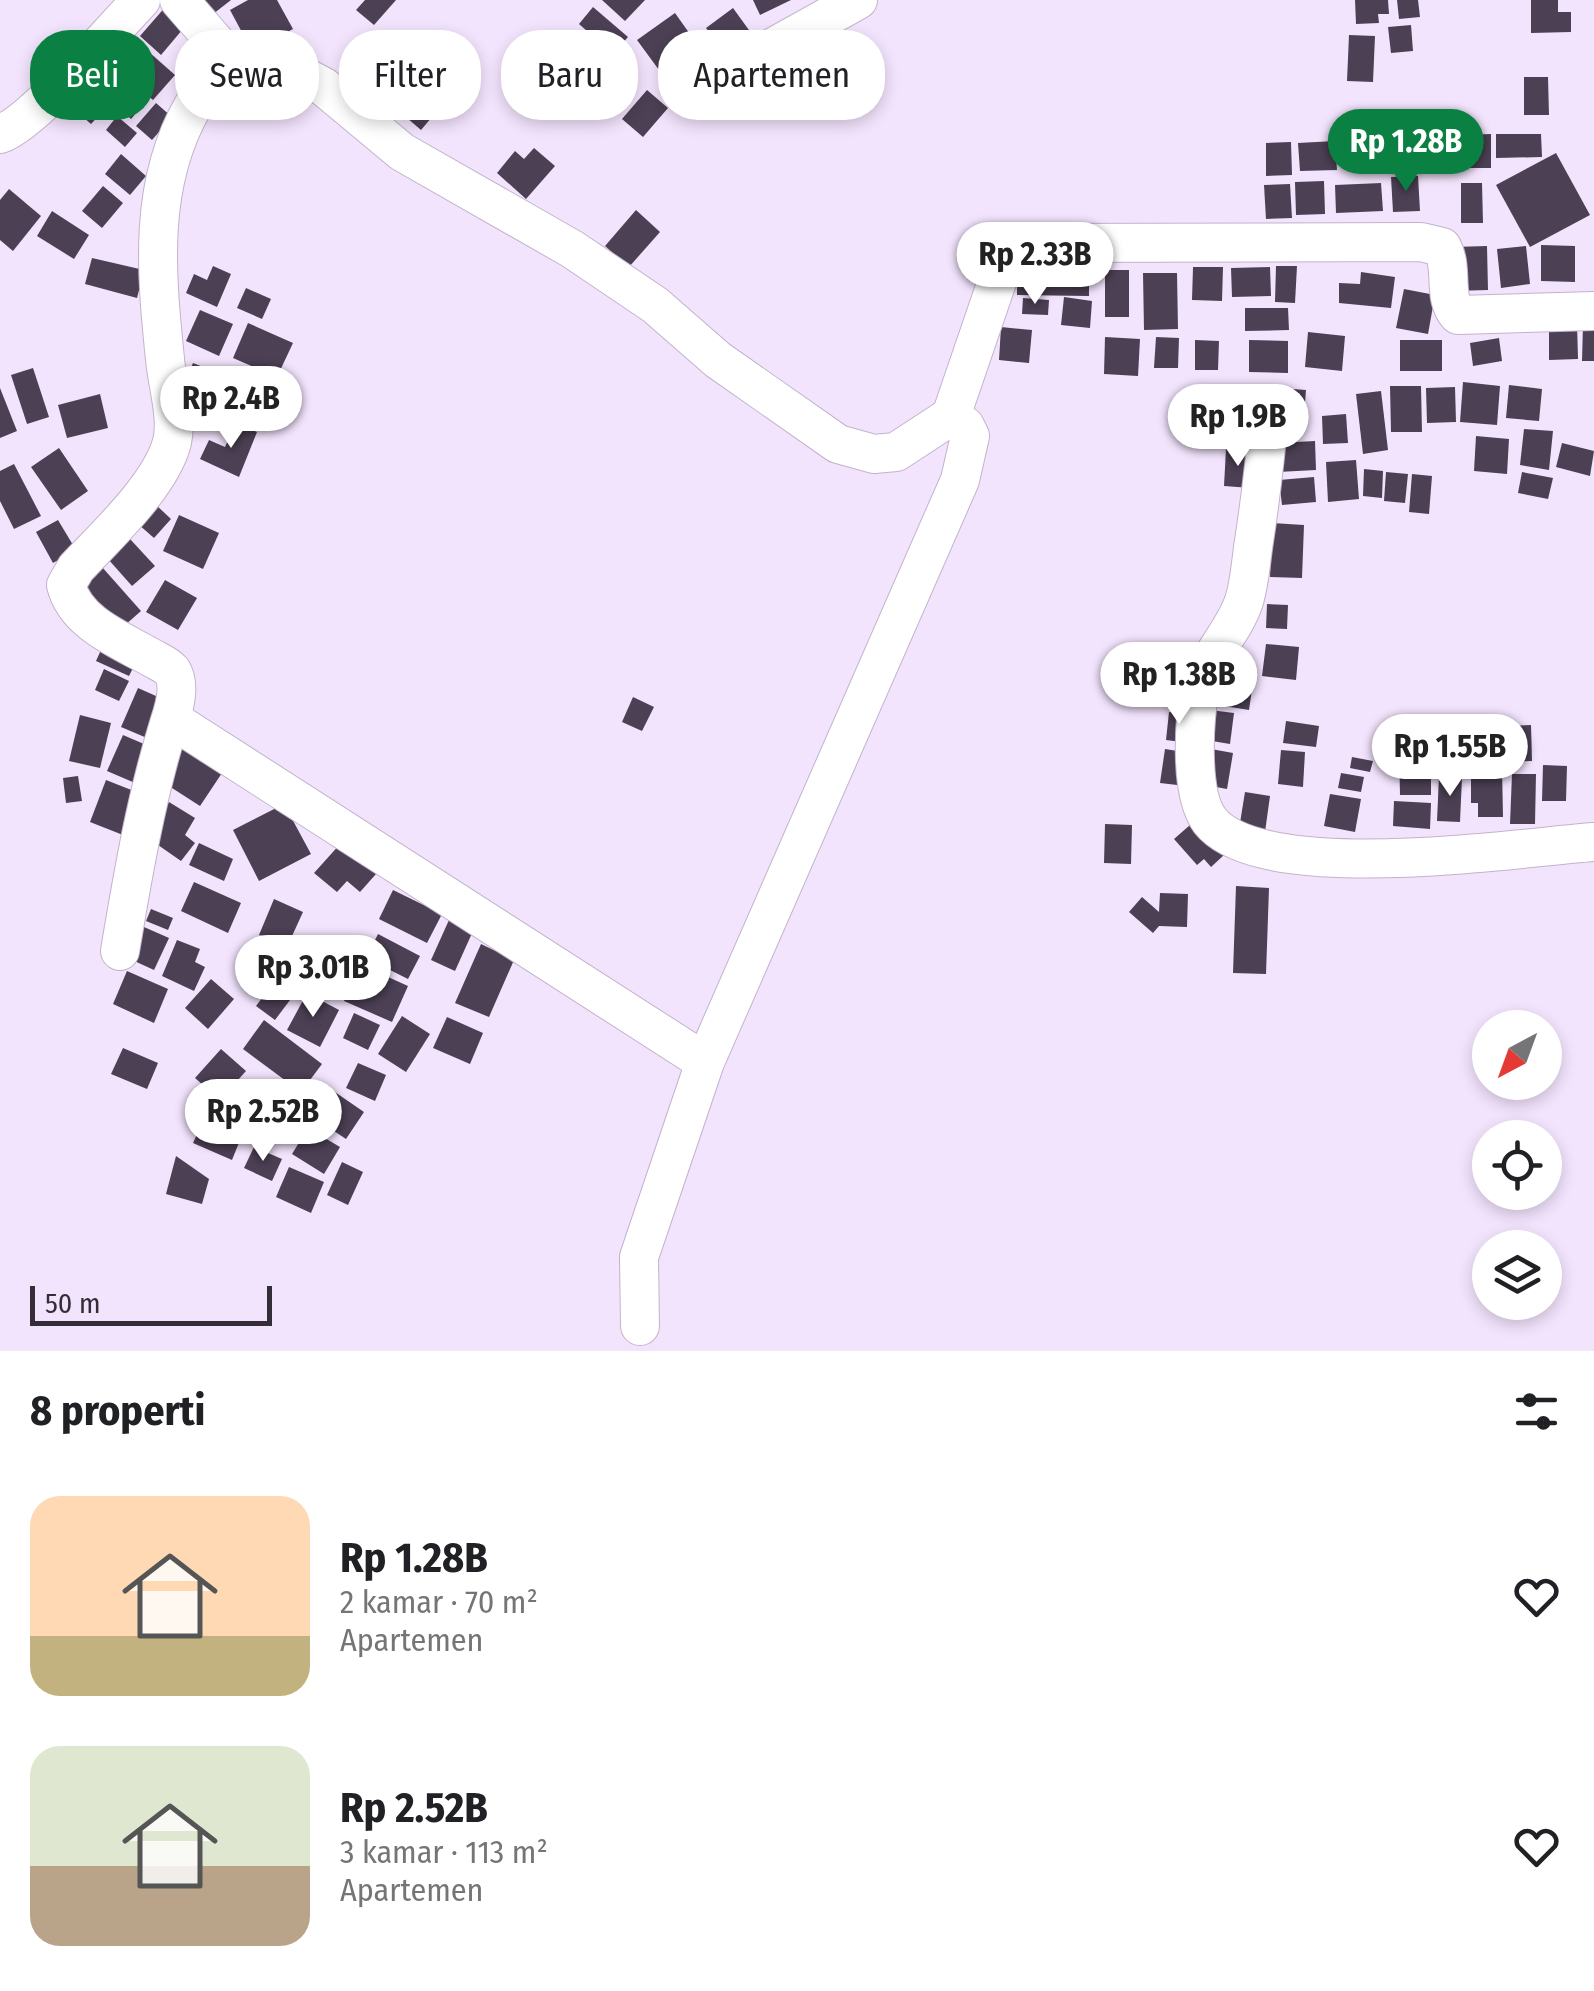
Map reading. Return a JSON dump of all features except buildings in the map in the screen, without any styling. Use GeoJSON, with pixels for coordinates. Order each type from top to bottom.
{"type":"FeatureCollection","features":[{"type":"Feature","properties":{"kind":"street"},"geometry":{"type":"LineString","coordinates":[[0,134],[13,130],[141,0]]}},
{"type":"Feature","properties":{"kind":"street"},"geometry":{"type":"LineString","coordinates":[[178,0],[204,30]]}},
{"type":"Feature","properties":{"kind":"street"},"geometry":{"type":"LineString","coordinates":[[804,30],[858,0]]}},
{"type":"Feature","properties":{"kind":"street"},"geometry":{"type":"LineString","coordinates":[[319,85],[402,152],[572,249],[656,305],[718,360],[838,444],[874,454],[896,452],[951,416],[1002,267],[1011,251],[1028,243],[1420,242],[1442,247],[1446,254],[1450,304],[1458,315],[1594,311]]}},
{"type":"Feature","properties":{"kind":"street"},"geometry":{"type":"LineString","coordinates":[[120,951],[151,786],[176,684],[168,667],[102,630],[75,604],[66,585],[76,568],[158,475],[173,440],[161,320],[158,239],[163,178],[185,120]]}},
{"type":"Feature","properties":{"kind":"street"},"geometry":{"type":"LineString","coordinates":[[1270,406],[1262,490],[1244,601],[1211,658],[1200,691],[1196,781],[1208,819],[1218,830],[1250,848],[1312,857],[1380,858],[1594,842]]}},
{"type":"Feature","properties":{"kind":"street"},"geometry":{"type":"LineString","coordinates":[[640,1326],[639,1257],[705,1062],[960,480],[970,436],[965,426],[951,416]]}},
{"type":"Feature","properties":{"kind":"street"},"geometry":{"type":"LineString","coordinates":[[170,720],[705,1062]]}}]}
